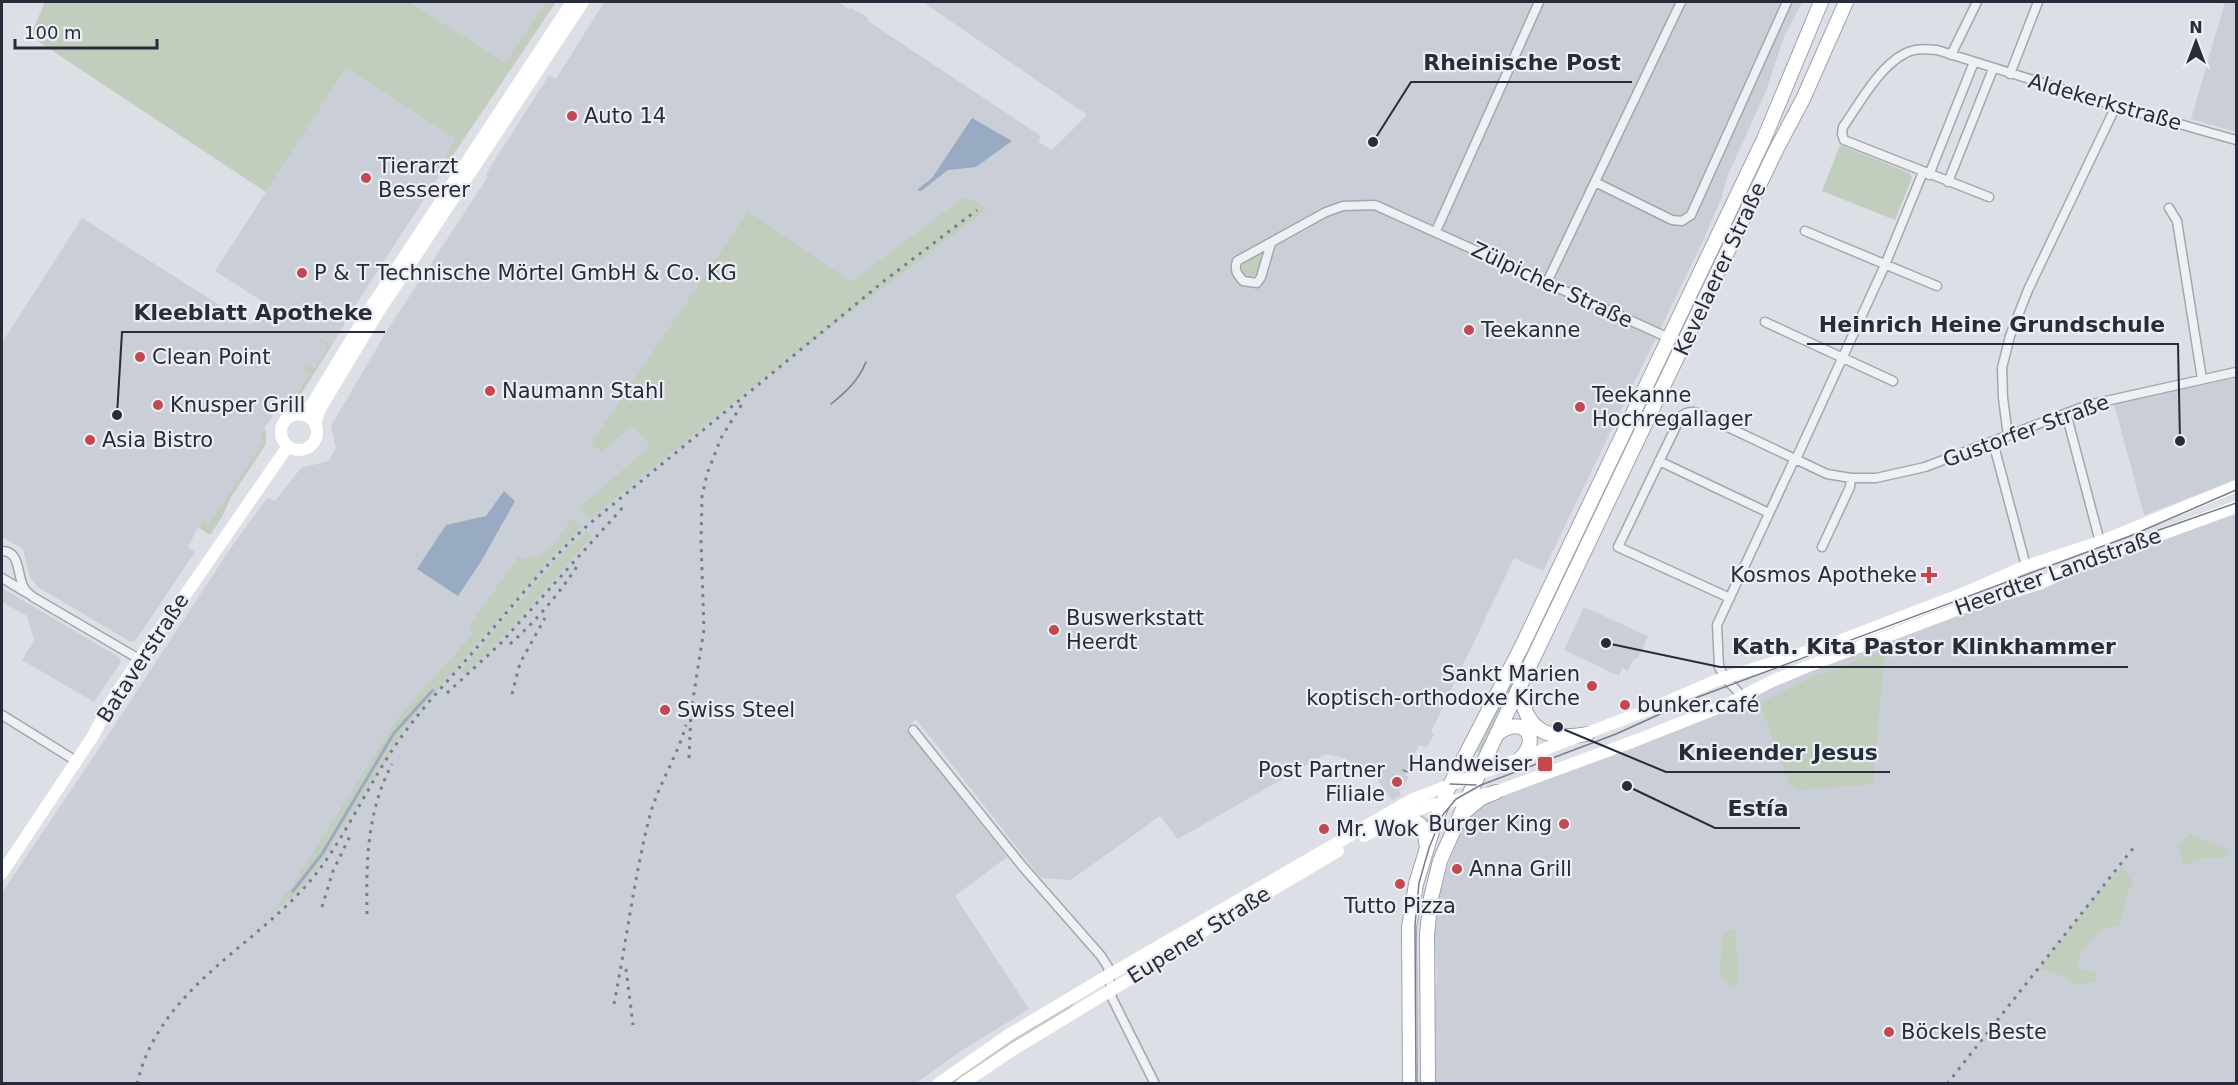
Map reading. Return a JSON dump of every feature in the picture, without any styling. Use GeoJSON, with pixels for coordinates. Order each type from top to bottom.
{"type":"FeatureCollection","features":[{"type":"Feature","properties":{"kind":"main road"},"geometry":{"type":"LineString","coordinates":[[572,2],[368,312],[312,404],[302,415],[289,418],[284,423],[281,435],[288,446],[295,450],[303,450],[310,446],[316,436],[315,424],[320,409],[379,311],[584,2]]}},
{"type":"Feature","properties":{"kind":"main road","name":"Kevelaerer Straße"},"geometry":{"type":"LineString","coordinates":[[1410,1083],[1409,927],[1416,884],[1426,847],[1443,801],[1521,648],[1764,139],[1821,2]]}},
{"type":"Feature","properties":{"kind":"main road","name":"Kevelaerer Straße"},"geometry":{"type":"LineString","coordinates":[[1428,1083],[1428,913],[1440,861],[1497,734],[1776,150],[1803,99],[1846,2]]}},
{"type":"Feature","properties":{"kind":"main road"},"geometry":{"type":"LineString","coordinates":[[302,415],[315,424]]}},
{"type":"Feature","properties":{"kind":"main road","name":"Bataverstraße"},"geometry":{"type":"LineString","coordinates":[[2,873],[76,761],[139,659],[288,446]]}},
{"type":"Feature","properties":{"kind":"main road","name":"Heerdter Landstraße"},"geometry":{"type":"LineString","coordinates":[[1450,784],[1587,734],[1725,678],[1831,644],[1969,591],[2026,566],[2100,542],[2236,486]]}},
{"type":"Feature","properties":{"kind":"main road","name":"Heerdter Landstraße"},"geometry":{"type":"LineString","coordinates":[[1443,801],[1496,792],[1637,740],[1728,704],[1770,682],[1806,667],[1972,604],[2039,584],[2083,563],[2236,507]]}},
{"type":"Feature","properties":{"kind":"main road"},"geometry":{"type":"LineString","coordinates":[[1520,687],[1526,713],[1538,728],[1557,737],[1587,734]]}},
{"type":"Feature","properties":{"kind":"main road"},"geometry":{"type":"LineString","coordinates":[[1497,734],[1509,726],[1526,730],[1531,741],[1530,746],[1519,760]]}},
{"type":"Feature","properties":{"kind":"main road","name":"Eupener Straße"},"geometry":{"type":"LineString","coordinates":[[938,1083],[1010,1034],[1379,817],[1413,799],[1450,784]]}},
{"type":"Feature","properties":{"kind":"main road"},"geometry":{"type":"LineString","coordinates":[[1459,816],[1481,798],[1496,792]]}},
{"type":"Feature","properties":{"kind":"main road","name":"Eupener Straße"},"geometry":{"type":"LineString","coordinates":[[962,1083],[1014,1048],[1171,954],[1208,928],[1393,820],[1443,801]]}},
{"type":"Feature","properties":{"kind":"main road"},"geometry":{"type":"LineString","coordinates":[[1393,820],[1412,819],[1423,827],[1426,847]]}},
{"type":"Feature","properties":{"kind":"street"},"geometry":{"type":"LineString","coordinates":[[1436,231],[1539,2]]}},
{"type":"Feature","properties":{"kind":"street"},"geometry":{"type":"LineString","coordinates":[[1547,282],[1681,2]]}},
{"type":"Feature","properties":{"kind":"street"},"geometry":{"type":"LineString","coordinates":[[1595,182],[1672,220],[1682,221],[1691,215],[1787,2]]}},
{"type":"Feature","properties":{"kind":"street"},"geometry":{"type":"LineString","coordinates":[[1951,55],[1977,2]]}},
{"type":"Feature","properties":{"kind":"street"},"geometry":{"type":"LineString","coordinates":[[2010,74],[2038,2]]}},
{"type":"Feature","properties":{"kind":"street","name":"Aldekerkstraße"},"geometry":{"type":"LineString","coordinates":[[1926,173],[1850,144],[1844,140],[1842,134],[1843,127],[1890,64],[1904,53],[1920,49],[1936,50],[2116,106],[2236,140]]}},
{"type":"Feature","properties":{"kind":"street"},"geometry":{"type":"LineString","coordinates":[[1742,696],[1725,678],[1718,661],[1716,630],[1843,358],[1974,62]]}},
{"type":"Feature","properties":{"kind":"street"},"geometry":{"type":"LineString","coordinates":[[1948,182],[1993,69]]}},
{"type":"Feature","properties":{"kind":"street"},"geometry":{"type":"LineString","coordinates":[[2008,436],[2002,368],[2010,336],[2028,290],[2116,106]]}},
{"type":"Feature","properties":{"kind":"street"},"geometry":{"type":"LineString","coordinates":[[1926,173],[1989,197]]}},
{"type":"Feature","properties":{"kind":"street","name":"Zülpicher Straße"},"geometry":{"type":"LineString","coordinates":[[1271,243],[1257,283],[1243,281],[1235,268],[1237,261],[1326,212],[1343,206],[1375,205],[1669,338]]}},
{"type":"Feature","properties":{"kind":"street"},"geometry":{"type":"LineString","coordinates":[[2169,208],[2177,221],[2202,379]]}},
{"type":"Feature","properties":{"kind":"street"},"geometry":{"type":"LineString","coordinates":[[1805,231],[1937,286]]}},
{"type":"Feature","properties":{"kind":"street"},"geometry":{"type":"LineString","coordinates":[[1765,322],[1893,381]]}},
{"type":"Feature","properties":{"kind":"street","name":"Gustorfer Straße"},"geometry":{"type":"LineString","coordinates":[[1730,598],[1618,547],[1681,416],[1692,411],[1827,474],[1851,478],[1876,478],[1903,474],[2105,400],[2236,372]]}},
{"type":"Feature","properties":{"kind":"street","name":"Heerdter Landstraße"},"geometry":{"type":"LineString","coordinates":[[2066,413],[2100,542]]}},
{"type":"Feature","properties":{"kind":"street","name":"Heerdter Landstraße"},"geometry":{"type":"LineString","coordinates":[[1993,442],[2026,566]]}},
{"type":"Feature","properties":{"kind":"street"},"geometry":{"type":"LineString","coordinates":[[1659,461],[1769,513]]}},
{"type":"Feature","properties":{"kind":"street"},"geometry":{"type":"LineString","coordinates":[[1822,547],[1850,487],[1851,478]]}},
{"type":"Feature","properties":{"kind":"street"},"geometry":{"type":"LineString","coordinates":[[2,551],[12,554],[15,558],[23,585],[33,597]]}},
{"type":"Feature","properties":{"kind":"street"},"geometry":{"type":"LineString","coordinates":[[2,578],[139,659]]}},
{"type":"Feature","properties":{"kind":"street"},"geometry":{"type":"LineString","coordinates":[[2,715],[76,761]]}},
{"type":"Feature","properties":{"kind":"street","name":"Eupener Straße"},"geometry":{"type":"LineString","coordinates":[[913,730],[1023,867],[1101,956],[1108,967],[1109,975]]}},
{"type":"Feature","properties":{"kind":"street"},"geometry":{"type":"LineString","coordinates":[[1109,975],[1112,998],[1155,1083]]}},
{"type":"Feature","properties":{"kind":"shaded area"},"geometry":{"type":"Polygon","coordinates":[[[410,2],[546,2],[506,64],[410,2]]]}},
{"type":"Feature","properties":{"kind":"shaded area"},"geometry":{"type":"Polygon","coordinates":[[[604,2],[838,2],[868,18],[868,21],[1041,136],[1038,142],[1052,150],[1087,115],[923,2],[1802,2],[1784,37],[1766,91],[1727,177],[1721,199],[1703,241],[1543,571],[1514,558],[1431,732],[1434,734],[1427,748],[1419,745],[1405,775],[1409,777],[1399,790],[1401,795],[1392,801],[1378,780],[1344,758],[1326,754],[1178,839],[1160,816],[1071,880],[1041,878],[916,719],[906,728],[1007,857],[955,896],[1029,1009],[958,1053],[916,1083],[2,1084],[2,893],[230,549],[267,498],[275,501],[301,468],[328,461],[336,448],[331,426],[388,329],[480,189],[488,176],[486,174],[549,75],[556,79],[604,2]]]}},
{"type":"Feature","properties":{"kind":"shaded area"},"geometry":{"type":"Polygon","coordinates":[[[2225,2],[2236,2],[2236,132],[2191,119],[2225,2]]]}},
{"type":"Feature","properties":{"kind":"shaded area"},"geometry":{"type":"Polygon","coordinates":[[[346,68],[461,142],[332,345],[320,338],[318,340],[329,347],[315,368],[308,364],[303,372],[308,375],[292,400],[286,396],[259,437],[265,441],[209,525],[202,521],[198,527],[188,547],[195,552],[135,641],[129,641],[38,587],[30,577],[23,549],[2,537],[2,343],[82,218],[251,325],[265,303],[215,271],[346,68]]]}},
{"type":"Feature","properties":{"kind":"shaded area"},"geometry":{"type":"Polygon","coordinates":[[[2236,378],[2236,480],[2144,515],[2114,404],[2236,378]]]}},
{"type":"Feature","properties":{"kind":"shaded area"},"geometry":{"type":"Polygon","coordinates":[[[2236,513],[2236,1083],[1432,1084],[1433,1007],[1437,978],[1434,924],[1436,904],[1445,873],[1473,810],[1494,797],[1741,704],[1791,678],[2236,513]]]}},
{"type":"Feature","properties":{"kind":"shaded area"},"geometry":{"type":"Polygon","coordinates":[[[2,588],[119,657],[121,662],[94,702],[22,660],[34,640],[27,616],[2,602],[2,588]]]}},
{"type":"Feature","properties":{"kind":"shaded area"},"geometry":{"type":"Polygon","coordinates":[[[1584,607],[1648,636],[1638,658],[1633,660],[1628,671],[1622,668],[1619,676],[1564,650],[1584,607]]]}},
{"type":"Feature","properties":{"kind":"green space"},"geometry":{"type":"Polygon","coordinates":[[[45,2],[410,2],[505,63],[546,2],[556,2],[449,161],[445,158],[456,139],[346,68],[266,192],[30,36],[45,2]]]}},
{"type":"Feature","properties":{"kind":"green space"},"geometry":{"type":"Polygon","coordinates":[[[1840,145],[1910,173],[1912,178],[1895,220],[1822,191],[1840,145]]]}},
{"type":"Feature","properties":{"kind":"green space"},"geometry":{"type":"Polygon","coordinates":[[[964,197],[987,209],[761,380],[589,520],[579,508],[650,446],[632,425],[602,452],[591,444],[748,211],[851,282],[964,197]]]}},
{"type":"Feature","properties":{"kind":"green space"},"geometry":{"type":"Polygon","coordinates":[[[1257,255],[1261,257],[1257,273],[1251,277],[1247,276],[1241,266],[1257,255]]]}},
{"type":"Feature","properties":{"kind":"green space"},"geometry":{"type":"Polygon","coordinates":[[[319,337],[332,345],[298,399],[282,402],[286,396],[293,399],[308,375],[303,372],[308,364],[315,368],[328,347],[318,340],[319,337]]]}},
{"type":"Feature","properties":{"kind":"green space"},"geometry":{"type":"Polygon","coordinates":[[[1635,418],[1638,421],[1626,456],[1482,753],[1477,751],[1635,418]]]}},
{"type":"Feature","properties":{"kind":"green space"},"geometry":{"type":"Polygon","coordinates":[[[264,429],[266,444],[231,497],[210,535],[198,527],[203,520],[209,524],[264,441],[259,437],[264,429]]]}},
{"type":"Feature","properties":{"kind":"green space"},"geometry":{"type":"Polygon","coordinates":[[[572,518],[581,527],[406,726],[318,868],[297,893],[268,917],[290,889],[405,709],[474,633],[468,628],[518,557],[537,556],[551,547],[572,518]]]}},
{"type":"Feature","properties":{"kind":"green space"},"geometry":{"type":"Polygon","coordinates":[[[586,531],[592,536],[509,631],[465,674],[460,670],[558,558],[586,531]]]}},
{"type":"Feature","properties":{"kind":"green space"},"geometry":{"type":"Polygon","coordinates":[[[1885,650],[1873,784],[1798,790],[1789,785],[1760,703],[1810,678],[1885,650]]]}},
{"type":"Feature","properties":{"kind":"green space"},"geometry":{"type":"Polygon","coordinates":[[[2190,834],[2230,851],[2228,857],[2201,859],[2183,866],[2178,845],[2190,834]]]}},
{"type":"Feature","properties":{"kind":"green space"},"geometry":{"type":"Polygon","coordinates":[[[2122,867],[2134,884],[2130,886],[2120,926],[2103,928],[2080,953],[2078,969],[2097,972],[2097,980],[2079,985],[2060,975],[2039,969],[2092,900],[2122,867]]]}},
{"type":"Feature","properties":{"kind":"green space"},"geometry":{"type":"Polygon","coordinates":[[[1729,930],[1736,931],[1738,985],[1729,985],[1719,974],[1723,933],[1729,930]]]}},
{"type":"Feature","properties":{"kind":"green space"},"geometry":{"type":"Polygon","coordinates":[[[1072,1002],[1073,1007],[953,1083],[945,1084],[990,1052],[1072,1002]]]}},
{"type":"Feature","properties":{"kind":"water"},"geometry":{"type":"Polygon","coordinates":[[[972,118],[1012,141],[976,167],[948,170],[921,191],[917,190],[932,178],[972,118]]]}},
{"type":"Feature","properties":{"kind":"water"},"geometry":{"type":"Polygon","coordinates":[[[504,491],[515,501],[482,560],[458,596],[417,569],[446,525],[486,516],[504,491]]]}},
{"type":"Feature","properties":{"kind":"waterway"},"geometry":{"type":"LineString","coordinates":[[293,891],[322,854],[394,733],[433,690]]}},
{"type":"Feature","properties":{"kind":"tram line"},"geometry":{"type":"LineString","coordinates":[[831,404],[852,385],[866,362]]}},
{"type":"Feature","properties":{"kind":"tram line"},"geometry":{"type":"LineString","coordinates":[[1416,1084],[1415,925],[1419,883],[1429,848],[1442,816],[1456,799],[1481,785],[1616,734],[1698,697],[2130,536],[2236,490]]}},
{"type":"Feature","properties":{"kind":"tram line"},"geometry":{"type":"LineString","coordinates":[[2156,531],[2236,503]]}},
{"type":"Feature","properties":{"kind":"tram line"},"geometry":{"type":"LineString","coordinates":[[1403,770],[1407,772]]}},
{"type":"Feature","properties":{"kind":"tram line"},"geometry":{"type":"LineString","coordinates":[[1450,784],[1476,785]]}},
{"type":"Feature","properties":{"kind":"railway"},"geometry":{"type":"LineString","coordinates":[[137,1084],[149,1049],[167,1019],[190,992],[296,897],[319,870],[404,733],[559,553],[588,525],[884,281],[977,210]]}},
{"type":"Feature","properties":{"kind":"railway"},"geometry":{"type":"LineString","coordinates":[[689,758],[691,712],[704,629],[702,497],[707,474],[721,438],[742,404]]}},
{"type":"Feature","properties":{"kind":"railway"},"geometry":{"type":"LineString","coordinates":[[447,693],[500,644],[624,506]]}},
{"type":"Feature","properties":{"kind":"railway"},"geometry":{"type":"LineString","coordinates":[[510,644],[547,607],[578,565]]}},
{"type":"Feature","properties":{"kind":"railway"},"geometry":{"type":"LineString","coordinates":[[512,694],[520,663],[545,618]]}},
{"type":"Feature","properties":{"kind":"railway"},"geometry":{"type":"LineString","coordinates":[[614,1004],[634,888],[649,819],[686,725]]}},
{"type":"Feature","properties":{"kind":"railway"},"geometry":{"type":"LineString","coordinates":[[367,914],[368,856],[373,818],[377,800],[392,764]]}},
{"type":"Feature","properties":{"kind":"railway"},"geometry":{"type":"LineString","coordinates":[[322,907],[333,871],[352,832]]}},
{"type":"Feature","properties":{"kind":"railway"},"geometry":{"type":"LineString","coordinates":[[1947,1084],[2134,847]]}},
{"type":"Feature","properties":{"kind":"railway"},"geometry":{"type":"LineString","coordinates":[[626,969],[633,1025]]}},
{"type":"Feature","properties":{"kind":"place","name":"Auto 14"},"geometry":{"type":"Point","coordinates":[572,116]}},
{"type":"Feature","properties":{"kind":"place","name":"Rheinische Post"},"geometry":{"type":"Point","coordinates":[1373,142]}},
{"type":"Feature","properties":{"kind":"place","name":"Tierarzt Besserer"},"geometry":{"type":"Point","coordinates":[366,178]}},
{"type":"Feature","properties":{"kind":"place","name":"P & T Technische Mörtel GmbH & Co. KG"},"geometry":{"type":"Point","coordinates":[302,273]}},
{"type":"Feature","properties":{"kind":"place","name":"Teekanne"},"geometry":{"type":"Point","coordinates":[1469,330]}},
{"type":"Feature","properties":{"kind":"place","name":"Clean Point"},"geometry":{"type":"Point","coordinates":[140,357]}},
{"type":"Feature","properties":{"kind":"place","name":"Naumann Stahl"},"geometry":{"type":"Point","coordinates":[490,391]}},
{"type":"Feature","properties":{"kind":"place","name":"Knusper Grill"},"geometry":{"type":"Point","coordinates":[158,405]}},
{"type":"Feature","properties":{"kind":"place","name":"Teekanne Hochregallager"},"geometry":{"type":"Point","coordinates":[1580,407]}},
{"type":"Feature","properties":{"kind":"place","name":"Kleeblatt Apotheke"},"geometry":{"type":"Point","coordinates":[117,415]}},
{"type":"Feature","properties":{"kind":"place","name":"Asia Bistro"},"geometry":{"type":"Point","coordinates":[90,440]}},
{"type":"Feature","properties":{"kind":"place","name":"Heinrich Heine Grundschule"},"geometry":{"type":"Point","coordinates":[2180,441]}},
{"type":"Feature","properties":{"kind":"place","name":"Kosmos Apotheke"},"geometry":{"type":"Point","coordinates":[1929,575]}},
{"type":"Feature","properties":{"kind":"place","name":"Buswerkstatt Heerdt"},"geometry":{"type":"Point","coordinates":[1054,630]}},
{"type":"Feature","properties":{"kind":"place","name":"Kath. Kita Pastor Klinkhammer"},"geometry":{"type":"Point","coordinates":[1606,643]}},
{"type":"Feature","properties":{"kind":"place","name":"Sankt Marien koptisch-orthodoxe Kirche"},"geometry":{"type":"Point","coordinates":[1592,686]}},
{"type":"Feature","properties":{"kind":"place","name":"bunker.café"},"geometry":{"type":"Point","coordinates":[1625,705]}},
{"type":"Feature","properties":{"kind":"place","name":"Swiss Steel"},"geometry":{"type":"Point","coordinates":[665,710]}},
{"type":"Feature","properties":{"kind":"place","name":"Knieender Jesus"},"geometry":{"type":"Point","coordinates":[1558,727]}},
{"type":"Feature","properties":{"kind":"place","name":"Handweiser"},"geometry":{"type":"Point","coordinates":[1545,764]}},
{"type":"Feature","properties":{"kind":"place","name":"Post Partner Filiale"},"geometry":{"type":"Point","coordinates":[1397,782]}},
{"type":"Feature","properties":{"kind":"place","name":"Estía"},"geometry":{"type":"Point","coordinates":[1627,786]}},
{"type":"Feature","properties":{"kind":"place","name":"Burger King"},"geometry":{"type":"Point","coordinates":[1564,824]}},
{"type":"Feature","properties":{"kind":"place","name":"Mr. Wok"},"geometry":{"type":"Point","coordinates":[1324,829]}},
{"type":"Feature","properties":{"kind":"place","name":"Anna Grill"},"geometry":{"type":"Point","coordinates":[1457,869]}},
{"type":"Feature","properties":{"kind":"place","name":"Tutto Pizza"},"geometry":{"type":"Point","coordinates":[1400,884]}},
{"type":"Feature","properties":{"kind":"place","name":"Böckels Beste"},"geometry":{"type":"Point","coordinates":[1889,1032]}}]}
